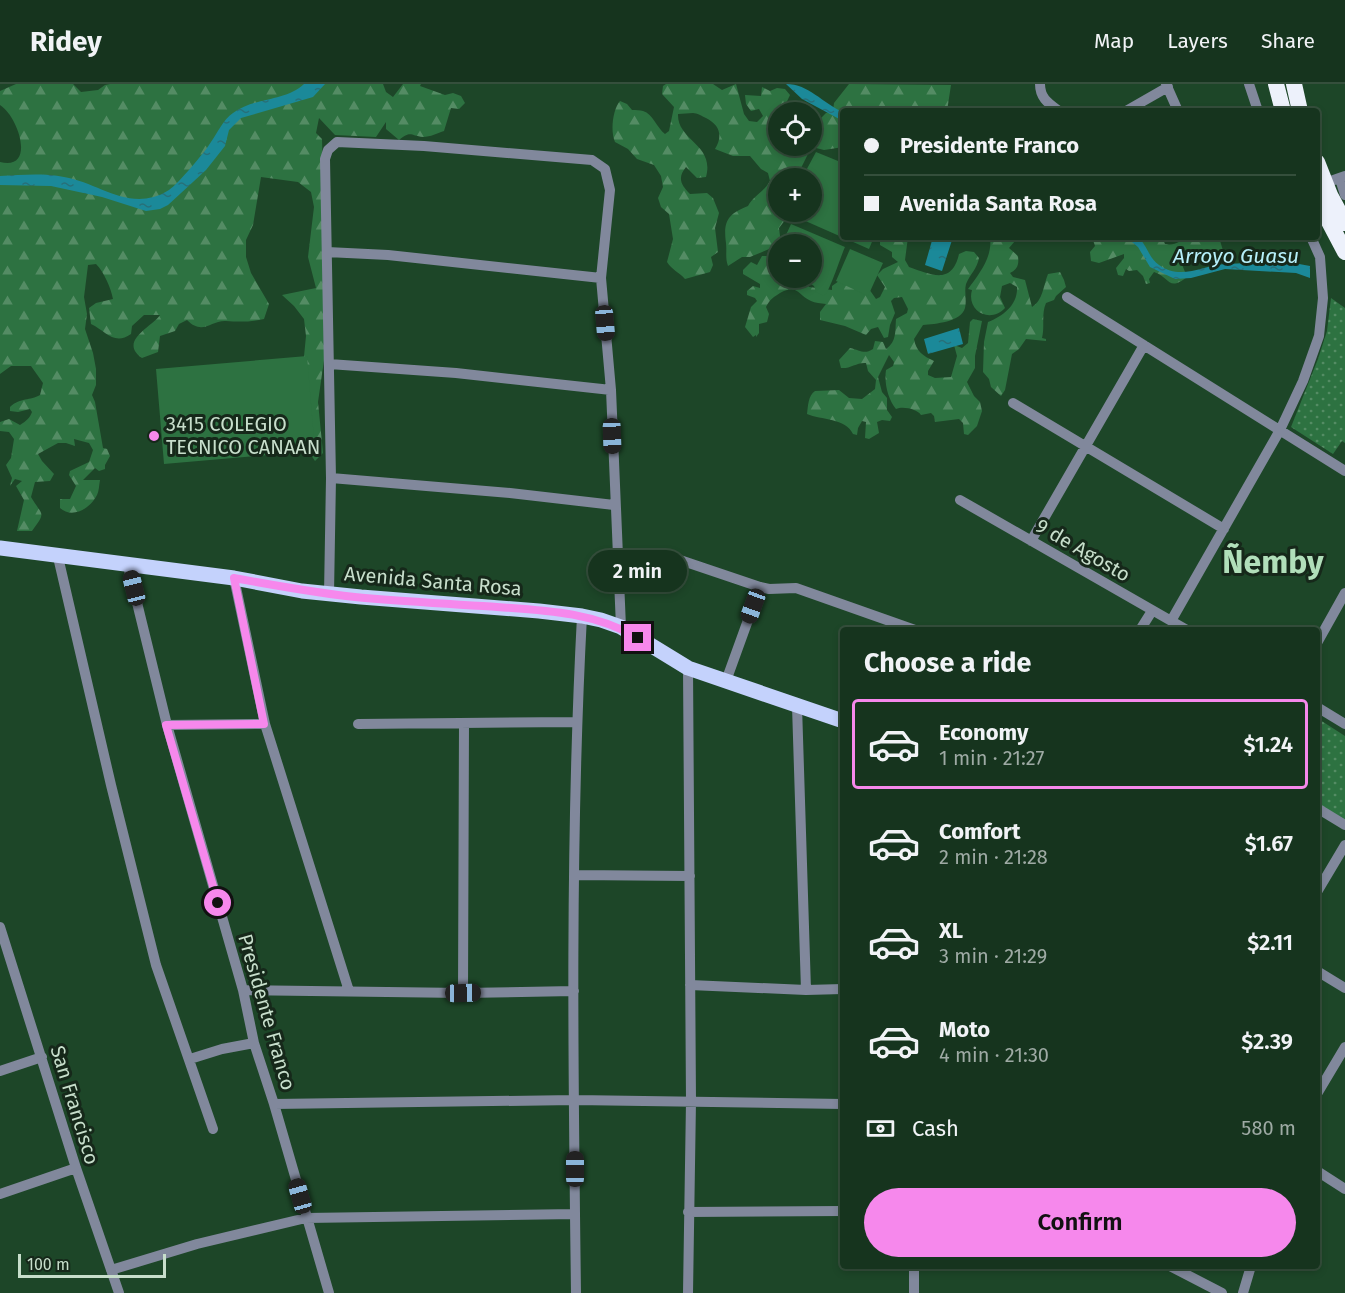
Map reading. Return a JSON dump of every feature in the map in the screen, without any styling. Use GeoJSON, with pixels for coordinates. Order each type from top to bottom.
{"type":"FeatureCollection","features":[{"type":"Feature","properties":{"kind":"highway"},"geometry":{"type":"LineString","coordinates":[[1276,84],[1282,108]]}},
{"type":"Feature","properties":{"kind":"highway"},"geometry":{"type":"LineString","coordinates":[[1294,84],[1299,108]]}},
{"type":"Feature","properties":{"kind":"highway"},"geometry":{"type":"LineString","coordinates":[[1320,165],[1337,179],[1345,223]]}},
{"type":"Feature","properties":{"kind":"highway"},"geometry":{"type":"LineString","coordinates":[[1320,206],[1345,252]]}},
{"type":"Feature","properties":{"kind":"main road","name":"Avenida Santa Rosa"},"geometry":{"type":"LineString","coordinates":[[0,548],[234,578],[302,591],[539,610],[582,616],[621,627],[688,668],[840,720]]}},
{"type":"Feature","properties":{"kind":"street"},"geometry":{"type":"LineString","coordinates":[[1040,84],[1040,92],[1044,100],[1055,108]]}},
{"type":"Feature","properties":{"kind":"street"},"geometry":{"type":"LineString","coordinates":[[1249,84],[1257,108]]}},
{"type":"Feature","properties":{"kind":"street"},"geometry":{"type":"LineString","coordinates":[[1131,108],[1167,86],[1177,108]]}},
{"type":"Feature","properties":{"kind":"street"},"geometry":{"type":"LineString","coordinates":[[329,594],[332,478],[325,159],[328,150],[337,142],[424,146],[592,160],[605,169],[610,190],[601,278],[611,390],[614,505],[621,627]]}},
{"type":"Feature","properties":{"kind":"street"},"geometry":{"type":"LineString","coordinates":[[1171,621],[1280,430],[1303,381],[1319,336],[1323,298],[1320,257],[1312,240]]}},
{"type":"Feature","properties":{"kind":"street"},"geometry":{"type":"LineString","coordinates":[[327,252],[409,257],[601,278]]}},
{"type":"Feature","properties":{"kind":"street"},"geometry":{"type":"LineString","coordinates":[[1067,297],[1345,471]]}},
{"type":"Feature","properties":{"kind":"street"},"geometry":{"type":"LineString","coordinates":[[1031,541],[1144,345]]}},
{"type":"Feature","properties":{"kind":"street"},"geometry":{"type":"LineString","coordinates":[[329,364],[456,373],[611,390]]}},
{"type":"Feature","properties":{"kind":"street"},"geometry":{"type":"LineString","coordinates":[[1012,403],[1224,529]]}},
{"type":"Feature","properties":{"kind":"street"},"geometry":{"type":"LineString","coordinates":[[332,478],[510,493],[614,505]]}},
{"type":"Feature","properties":{"kind":"street","name":"9 de Agosto"},"geometry":{"type":"LineString","coordinates":[[960,500],[1182,627]]}},
{"type":"Feature","properties":{"kind":"street"},"geometry":{"type":"LineString","coordinates":[[58,557],[156,965],[213,1129]]}},
{"type":"Feature","properties":{"kind":"street"},"geometry":{"type":"LineString","coordinates":[[677,559],[760,587],[796,588],[906,627]]}},
{"type":"Feature","properties":{"kind":"street","name":"Presidente Franco"},"geometry":{"type":"LineString","coordinates":[[128,566],[166,725],[243,990],[254,1043],[329,1293]]}},
{"type":"Feature","properties":{"kind":"street"},"geometry":{"type":"LineString","coordinates":[[234,578],[264,724],[349,991]]}},
{"type":"Feature","properties":{"kind":"street"},"geometry":{"type":"LineString","coordinates":[[726,681],[760,587]]}},
{"type":"Feature","properties":{"kind":"street"},"geometry":{"type":"LineString","coordinates":[[1320,638],[1345,593]]}},
{"type":"Feature","properties":{"kind":"street"},"geometry":{"type":"LineString","coordinates":[[1142,627],[1152,611]]}},
{"type":"Feature","properties":{"kind":"street"},"geometry":{"type":"LineString","coordinates":[[576,1293],[574,991],[576,722],[582,616]]}},
{"type":"Feature","properties":{"kind":"street"},"geometry":{"type":"LineString","coordinates":[[688,668],[691,1101],[688,1293]]}},
{"type":"Feature","properties":{"kind":"street"},"geometry":{"type":"LineString","coordinates":[[797,706],[806,990]]}},
{"type":"Feature","properties":{"kind":"street"},"geometry":{"type":"LineString","coordinates":[[1320,709],[1345,724]]}},
{"type":"Feature","properties":{"kind":"street"},"geometry":{"type":"LineString","coordinates":[[358,724],[576,722]]}},
{"type":"Feature","properties":{"kind":"street"},"geometry":{"type":"LineString","coordinates":[[166,725],[264,724]]}},
{"type":"Feature","properties":{"kind":"street"},"geometry":{"type":"LineString","coordinates":[[463,993],[464,724]]}},
{"type":"Feature","properties":{"kind":"street"},"geometry":{"type":"LineString","coordinates":[[1320,810],[1345,825]]}},
{"type":"Feature","properties":{"kind":"street"},"geometry":{"type":"LineString","coordinates":[[1320,887],[1345,845]]}},
{"type":"Feature","properties":{"kind":"street"},"geometry":{"type":"LineString","coordinates":[[575,875],[690,876]]}},
{"type":"Feature","properties":{"kind":"street","name":"San Francisco"},"geometry":{"type":"LineString","coordinates":[[0,927],[3,949],[42,1057],[76,1168],[111,1270],[115,1292]]}},
{"type":"Feature","properties":{"kind":"street"},"geometry":{"type":"LineString","coordinates":[[1320,972],[1345,988]]}},
{"type":"Feature","properties":{"kind":"street"},"geometry":{"type":"LineString","coordinates":[[690,985],[806,990],[840,989]]}},
{"type":"Feature","properties":{"kind":"street"},"geometry":{"type":"LineString","coordinates":[[243,990],[463,993],[574,991]]}},
{"type":"Feature","properties":{"kind":"street"},"geometry":{"type":"LineString","coordinates":[[190,1059],[222,1049],[254,1043]]}},
{"type":"Feature","properties":{"kind":"street"},"geometry":{"type":"LineString","coordinates":[[1320,1089],[1345,1047]]}},
{"type":"Feature","properties":{"kind":"street"},"geometry":{"type":"LineString","coordinates":[[0,1071],[42,1057]]}},
{"type":"Feature","properties":{"kind":"street"},"geometry":{"type":"LineString","coordinates":[[274,1104],[575,1100],[840,1104]]}},
{"type":"Feature","properties":{"kind":"street"},"geometry":{"type":"LineString","coordinates":[[0,1194],[76,1168]]}},
{"type":"Feature","properties":{"kind":"street"},"geometry":{"type":"LineString","coordinates":[[1320,1173],[1345,1189]]}},
{"type":"Feature","properties":{"kind":"street"},"geometry":{"type":"LineString","coordinates":[[688,1212],[840,1210]]}},
{"type":"Feature","properties":{"kind":"street"},"geometry":{"type":"LineString","coordinates":[[111,1270],[197,1244],[306,1218],[575,1214]]}},
{"type":"Feature","properties":{"kind":"street"},"geometry":{"type":"LineString","coordinates":[[914,1269],[914,1293]]}},
{"type":"Feature","properties":{"kind":"street"},"geometry":{"type":"LineString","coordinates":[[1176,1269],[1222,1293]]}},
{"type":"Feature","properties":{"kind":"street"},"geometry":{"type":"LineString","coordinates":[[1243,1293],[1250,1269]]}},
{"type":"Feature","properties":{"kind":"green space"},"geometry":{"type":"Polygon","coordinates":[[[16,84],[73,84],[81,92],[98,90],[110,84],[383,84],[386,92],[393,97],[403,84],[421,84],[420,86],[445,95],[453,93],[461,96],[465,103],[459,109],[451,108],[444,131],[426,137],[409,134],[399,140],[386,129],[386,122],[376,137],[335,135],[319,118],[316,133],[322,139],[327,339],[318,402],[323,453],[315,461],[307,449],[302,377],[306,336],[304,319],[282,295],[316,288],[308,257],[314,207],[311,192],[298,182],[261,177],[253,225],[246,240],[246,257],[251,273],[269,304],[264,319],[221,321],[202,327],[193,325],[187,320],[179,324],[175,331],[160,336],[158,352],[142,358],[136,352],[135,340],[160,315],[144,315],[132,326],[131,334],[120,338],[110,336],[91,324],[89,308],[96,303],[113,299],[107,280],[99,267],[96,264],[88,265],[84,297],[87,314],[85,329],[96,369],[96,385],[92,395],[103,448],[107,449],[110,456],[105,469],[99,471],[95,468],[83,480],[100,480],[98,493],[94,500],[80,511],[70,513],[60,508],[60,499],[70,499],[76,486],[69,475],[70,471],[89,462],[93,450],[89,443],[74,439],[75,446],[58,443],[38,454],[54,474],[50,481],[35,482],[31,497],[41,514],[37,525],[32,531],[17,531],[24,500],[16,486],[22,481],[15,479],[10,486],[12,478],[6,465],[11,458],[14,439],[9,432],[0,431],[0,422],[9,419],[20,425],[26,421],[32,412],[30,409],[18,412],[10,411],[10,407],[40,395],[43,383],[31,366],[11,366],[0,374],[0,162],[11,163],[18,159],[21,141],[13,120],[0,105],[0,91],[16,84]]]}},
{"type":"Feature","properties":{"kind":"green space"},"geometry":{"type":"Polygon","coordinates":[[[666,84],[713,84],[722,90],[736,84],[744,114],[749,121],[757,122],[763,116],[759,109],[751,111],[746,104],[745,95],[761,96],[762,87],[770,91],[777,88],[785,89],[790,95],[787,102],[768,102],[768,156],[807,156],[801,168],[768,168],[768,173],[761,169],[750,156],[733,156],[715,149],[719,140],[719,131],[711,121],[695,113],[678,114],[683,131],[701,150],[707,166],[706,177],[697,178],[686,167],[681,178],[682,184],[690,194],[707,193],[713,198],[719,213],[715,228],[718,252],[711,257],[713,265],[710,272],[685,279],[667,262],[673,239],[669,214],[661,207],[658,198],[663,187],[661,176],[654,165],[637,159],[628,149],[615,142],[613,132],[614,115],[620,101],[632,110],[641,110],[646,113],[665,134],[669,131],[674,107],[662,94],[663,86],[666,84]]]}},
{"type":"Feature","properties":{"kind":"green space"},"geometry":{"type":"Polygon","coordinates":[[[849,84],[951,85],[947,108],[840,108],[840,147],[822,150],[822,117],[833,111],[834,103],[849,84]]]}},
{"type":"Feature","properties":{"kind":"green space"},"geometry":{"type":"Polygon","coordinates":[[[822,154],[840,162],[840,236],[808,222],[822,222],[822,168],[807,168],[814,156],[822,154]]]}},
{"type":"Feature","properties":{"kind":"green space"},"geometry":{"type":"Polygon","coordinates":[[[768,185],[768,222],[784,222],[779,228],[780,234],[768,234],[768,249],[750,257],[742,257],[728,266],[726,224],[731,215],[748,206],[768,185]]]}},
{"type":"Feature","properties":{"kind":"green space"},"geometry":{"type":"Polygon","coordinates":[[[791,224],[814,234],[786,234],[791,224]]]}},
{"type":"Feature","properties":{"kind":"green space"},"geometry":{"type":"Polygon","coordinates":[[[822,237],[845,247],[826,293],[824,296],[816,292],[815,288],[822,288],[822,237]]]}},
{"type":"Feature","properties":{"kind":"green space"},"geometry":{"type":"Polygon","coordinates":[[[849,240],[873,240],[869,249],[849,240]]]}},
{"type":"Feature","properties":{"kind":"green space"},"geometry":{"type":"Polygon","coordinates":[[[880,240],[908,240],[905,260],[909,267],[933,275],[946,274],[956,264],[959,254],[966,251],[974,252],[979,258],[966,284],[966,305],[963,313],[947,321],[923,325],[914,339],[921,353],[934,361],[928,375],[935,378],[951,377],[957,356],[954,345],[962,348],[968,343],[970,322],[973,319],[982,321],[975,368],[967,382],[980,402],[982,411],[977,426],[968,435],[964,434],[963,423],[959,419],[935,422],[931,413],[921,415],[910,409],[896,409],[886,385],[886,370],[893,366],[894,362],[889,355],[878,377],[882,392],[887,398],[887,410],[892,417],[890,421],[877,422],[879,433],[869,439],[865,438],[866,422],[862,421],[857,435],[839,422],[807,414],[810,398],[815,391],[839,390],[849,398],[862,399],[875,389],[876,380],[868,371],[866,363],[841,368],[839,360],[850,348],[862,352],[870,351],[875,341],[883,342],[886,349],[890,346],[895,336],[896,319],[907,313],[908,309],[902,297],[891,301],[895,313],[888,337],[884,338],[878,327],[871,329],[866,335],[845,326],[820,320],[820,312],[826,304],[813,302],[790,289],[780,293],[769,302],[766,307],[769,314],[767,322],[759,324],[759,333],[756,337],[756,335],[753,337],[745,327],[751,307],[757,301],[747,295],[747,291],[753,286],[760,288],[760,284],[743,274],[743,270],[751,262],[757,265],[762,256],[768,256],[768,288],[832,290],[832,286],[846,276],[869,289],[876,299],[880,297],[885,287],[877,275],[883,269],[898,262],[892,257],[892,252],[880,245],[880,240]]]}},
{"type":"Feature","properties":{"kind":"green space"},"geometry":{"type":"Polygon","coordinates":[[[990,240],[1017,240],[1009,248],[1018,256],[1018,264],[1010,273],[1013,277],[1025,280],[1032,307],[1041,297],[1048,274],[1060,272],[1066,287],[1054,300],[1046,303],[1042,338],[1046,341],[1026,339],[1012,354],[1005,390],[1001,396],[991,387],[989,379],[983,372],[984,342],[988,322],[999,317],[1008,309],[1015,299],[1017,287],[1010,283],[1002,286],[1000,297],[1005,308],[993,315],[986,315],[976,309],[971,297],[972,290],[968,289],[981,271],[990,240]]]}},
{"type":"Feature","properties":{"kind":"green space"},"geometry":{"type":"Polygon","coordinates":[[[1093,240],[1163,240],[1165,244],[1175,244],[1182,240],[1220,240],[1226,261],[1208,260],[1204,263],[1183,258],[1181,262],[1187,277],[1172,283],[1154,272],[1149,279],[1150,283],[1146,284],[1143,276],[1137,270],[1126,269],[1123,276],[1118,275],[1116,268],[1124,258],[1124,254],[1099,263],[1091,261],[1090,252],[1095,246],[1093,240]]]}},
{"type":"Feature","properties":{"kind":"green space"},"geometry":{"type":"Polygon","coordinates":[[[850,249],[883,263],[868,296],[836,281],[850,249]]]}},
{"type":"Feature","properties":{"kind":"green space"},"geometry":{"type":"Polygon","coordinates":[[[1331,298],[1345,308],[1345,443],[1342,441],[1333,454],[1291,427],[1327,331],[1331,298]]]}},
{"type":"Feature","properties":{"kind":"green space"},"geometry":{"type":"Polygon","coordinates":[[[307,356],[315,451],[164,464],[156,369],[307,356]]]}},
{"type":"Feature","properties":{"kind":"green space"},"geometry":{"type":"Polygon","coordinates":[[[1320,720],[1345,736],[1345,824],[1320,810],[1320,720]]]}},
{"type":"Feature","properties":{"kind":"water"},"geometry":{"type":"Polygon","coordinates":[[[304,84],[325,84],[313,97],[241,118],[229,130],[225,146],[206,170],[168,205],[160,209],[146,211],[102,197],[51,186],[0,185],[0,176],[48,175],[78,180],[128,198],[155,197],[169,190],[185,175],[229,116],[250,104],[288,94],[304,84]]]}},
{"type":"Feature","properties":{"kind":"water"},"geometry":{"type":"Polygon","coordinates":[[[786,84],[809,90],[840,110],[840,119],[822,110],[822,102],[808,102],[786,84]]]}},
{"type":"Feature","properties":{"kind":"water"},"geometry":{"type":"Polygon","coordinates":[[[932,240],[952,240],[942,271],[925,265],[932,240]]]}},
{"type":"Feature","properties":{"kind":"water"},"geometry":{"type":"Polygon","coordinates":[[[1130,240],[1141,240],[1159,265],[1176,272],[1226,264],[1279,262],[1310,266],[1310,278],[1296,273],[1225,269],[1191,278],[1175,279],[1150,267],[1138,247],[1130,240]]]}},
{"type":"Feature","properties":{"kind":"water"},"geometry":{"type":"Polygon","coordinates":[[[959,328],[963,344],[928,354],[924,339],[959,328]]]}},
{"type":"Feature","properties":{"kind":"place","name":"3415 COLEGIO TECNICO CANAAN"},"geometry":{"type":"Point","coordinates":[154,436]}},
{"type":"Feature","properties":{"kind":"district","name":"Ñemby"},"geometry":{"type":"Point","coordinates":[1273,562]}},
{"type":"Feature","properties":{"kind":"route"},"geometry":{"type":"LineString","coordinates":[[218,903],[166,725],[264,724],[234,578],[302,591],[539,610],[582,616],[621,627],[638,638]]}},
{"type":"Feature","properties":{"kind":"water label","name":"Arroyo Guasu"},"geometry":{"type":"Point","coordinates":[1236,256]}}]}
